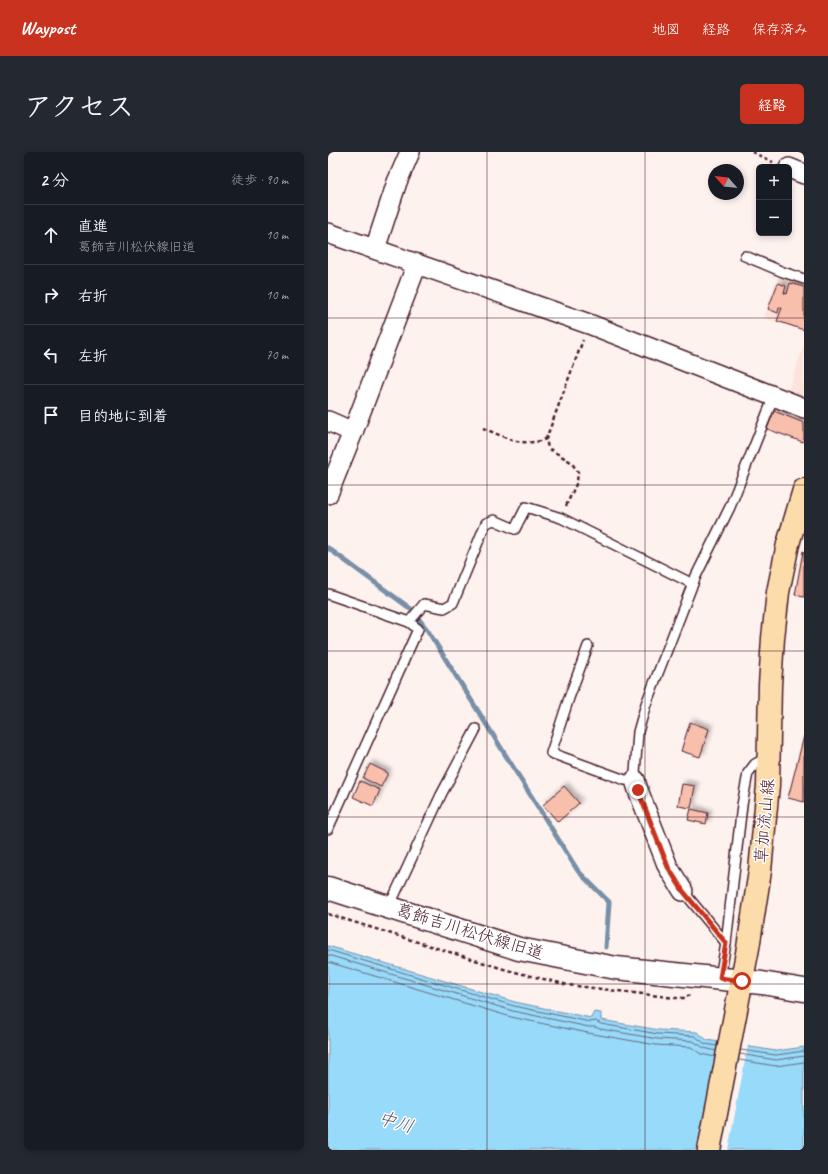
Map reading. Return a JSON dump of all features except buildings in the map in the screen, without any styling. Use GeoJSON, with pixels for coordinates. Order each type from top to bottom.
{"type":"FeatureCollection","features":[{"type":"Feature","properties":{"kind":"main road","name":"草加流山線"},"geometry":{"type":"LineString","coordinates":[[709,1150],[750,940],[760,871],[769,757],[772,638],[778,592],[788,544],[804,490]]}},
{"type":"Feature","properties":{"kind":"street"},"geometry":{"type":"LineString","coordinates":[[375,248],[397,182],[410,152]]}},
{"type":"Feature","properties":{"kind":"street"},"geometry":{"type":"LineString","coordinates":[[792,169],[804,174]]}},
{"type":"Feature","properties":{"kind":"street"},"geometry":{"type":"LineString","coordinates":[[328,233],[375,248],[589,324],[804,408]]}},
{"type":"Feature","properties":{"kind":"street"},"geometry":{"type":"LineString","coordinates":[[328,494],[417,264]]}},
{"type":"Feature","properties":{"kind":"street"},"geometry":{"type":"LineString","coordinates":[[328,421],[353,432]]}},
{"type":"Feature","properties":{"kind":"street"},"geometry":{"type":"LineString","coordinates":[[635,780],[668,867],[683,891]]}},
{"type":"Feature","properties":{"kind":"street","name":"葛飾吉川松伏線旧道"},"geometry":{"type":"LineString","coordinates":[[328,888],[519,949],[616,968],[720,978],[740,988],[804,990]]}},
{"type":"Feature","properties":{"kind":"lane"},"geometry":{"type":"LineString","coordinates":[[745,256],[804,279]]}},
{"type":"Feature","properties":{"kind":"lane"},"geometry":{"type":"LineString","coordinates":[[588,646],[551,753],[625,780],[635,780],[638,732],[646,704],[693,584],[730,507],[774,396]]}},
{"type":"Feature","properties":{"kind":"lane"},"geometry":{"type":"LineString","coordinates":[[409,622],[424,604],[444,608],[453,603],[486,523],[494,520],[515,529],[526,507],[561,518],[693,584]]}},
{"type":"Feature","properties":{"kind":"lane"},"geometry":{"type":"LineString","coordinates":[[328,594],[409,622],[418,629],[328,829]]}},
{"type":"Feature","properties":{"kind":"lane"},"geometry":{"type":"LineString","coordinates":[[389,908],[441,795],[476,729]]}},
{"type":"Feature","properties":{"kind":"lane"},"geometry":{"type":"LineString","coordinates":[[720,978],[726,943],[742,805],[748,772],[755,764],[769,757]]}},
{"type":"Feature","properties":{"kind":"lane"},"geometry":{"type":"LineString","coordinates":[[683,891],[726,943]]}},
{"type":"Feature","properties":{"kind":"path"},"geometry":{"type":"LineString","coordinates":[[752,152],[779,164]]}},
{"type":"Feature","properties":{"kind":"path"},"geometry":{"type":"LineString","coordinates":[[561,518],[577,482],[578,472],[571,462],[548,448],[546,439],[589,324]]}},
{"type":"Feature","properties":{"kind":"path"},"geometry":{"type":"LineString","coordinates":[[483,428],[514,441],[524,443],[546,439]]}},
{"type":"Feature","properties":{"kind":"shaded area"},"geometry":{"type":"Polygon","coordinates":[[[778,277],[804,286],[804,331],[764,318],[778,277]]]}},
{"type":"Feature","properties":{"kind":"shaded area"},"geometry":{"type":"Polygon","coordinates":[[[804,345],[804,398],[788,392],[804,345]]]}},
{"type":"Feature","properties":{"kind":"water","name":"中川"},"geometry":{"type":"Polygon","coordinates":[[[328,946],[515,1002],[591,1018],[594,1012],[601,1013],[601,1020],[659,1030],[697,1032],[707,1040],[776,1051],[804,1047],[804,1150],[328,1150],[328,946]]]}},
{"type":"Feature","properties":{"kind":"pier"},"geometry":{"type":"Polygon","coordinates":[[[742,1044],[748,1045],[728,1150],[722,1150],[742,1044]]]}},
{"type":"Feature","properties":{"kind":"waterway"},"geometry":{"type":"LineString","coordinates":[[328,548],[411,609],[428,631],[578,871],[609,902],[606,947]]}},
{"type":"Feature","properties":{"kind":"route"},"geometry":{"type":"LineString","coordinates":[[638,790],[668,867],[683,891],[715,932],[726,943],[720,978],[742,981]]}}]}
